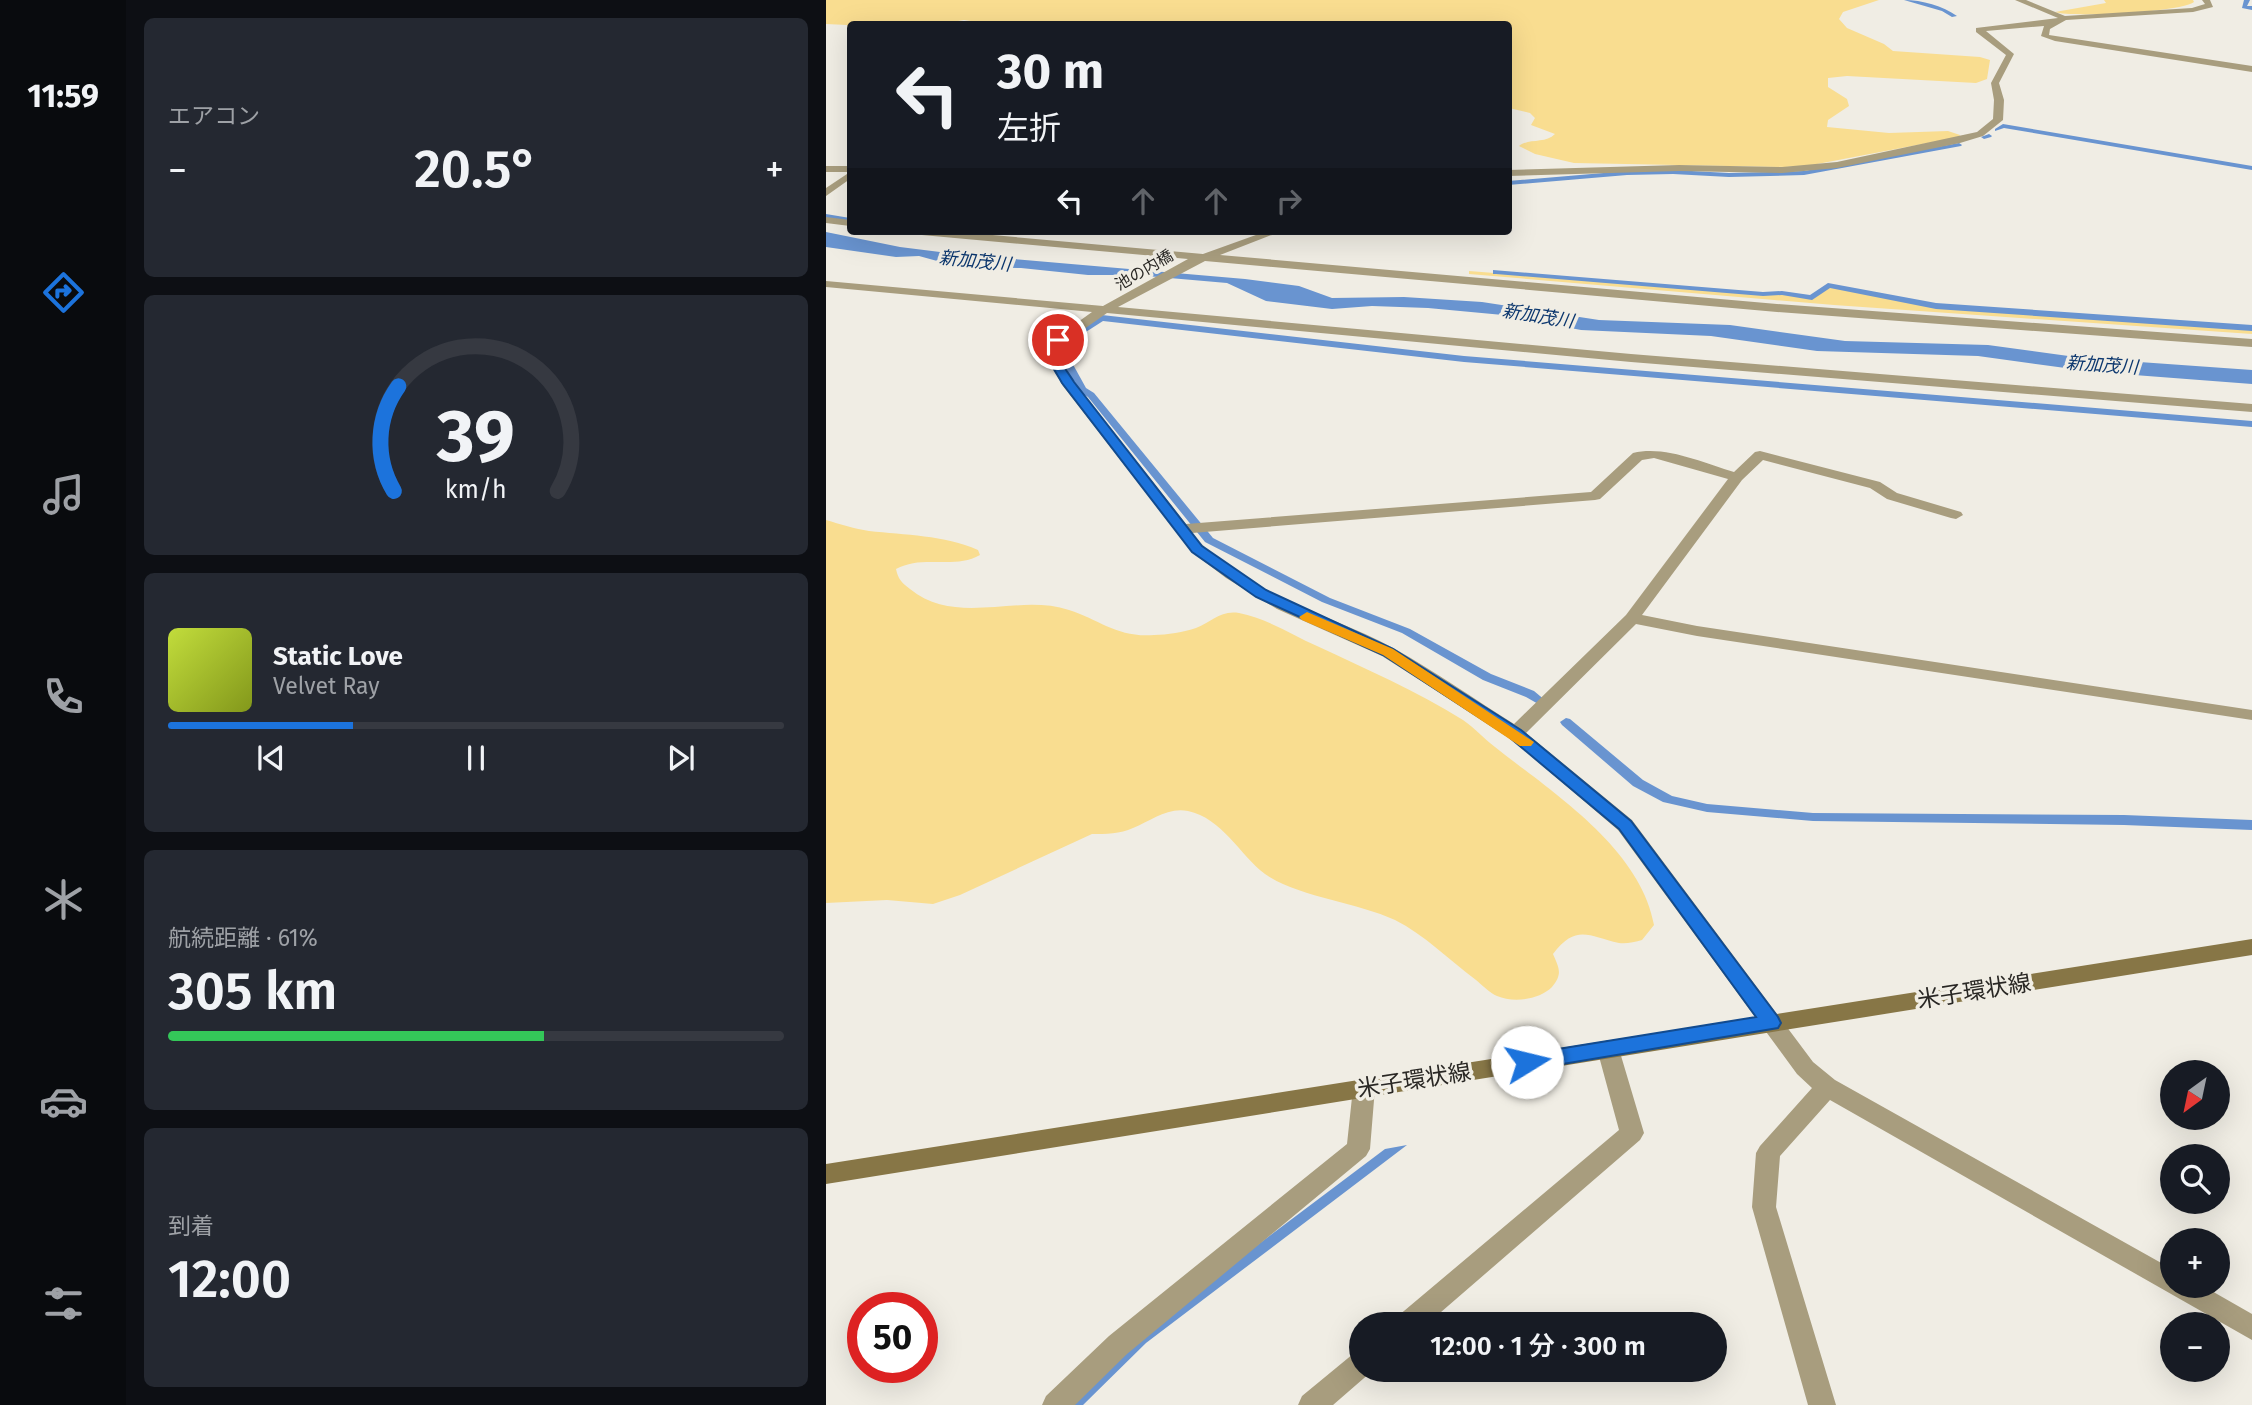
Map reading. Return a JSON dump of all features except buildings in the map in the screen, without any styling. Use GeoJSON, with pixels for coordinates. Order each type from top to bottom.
{"type":"FeatureCollection","features":[{"type":"Feature","properties":{"kind":"main road","name":"米子環状線"},"geometry":{"type":"LineString","coordinates":[[826,1174],[2252,947]]}},
{"type":"Feature","properties":{"kind":"street"},"geometry":{"type":"LineString","coordinates":[[2019,0],[2064,18]]}},
{"type":"Feature","properties":{"kind":"street"},"geometry":{"type":"LineString","coordinates":[[2206,0],[2210,5],[2193,10],[2064,18],[2046,28],[2045,36],[2252,69]]}},
{"type":"Feature","properties":{"kind":"street"},"geometry":{"type":"LineString","coordinates":[[1512,173],[1679,168],[1782,170],[1838,164],[1957,141],[1980,134],[1998,120],[1996,83],[2010,54],[1979,30],[2019,24],[2052,23]]}},
{"type":"Feature","properties":{"kind":"street"},"geometry":{"type":"LineString","coordinates":[[826,169],[847,169]]}},
{"type":"Feature","properties":{"kind":"street"},"geometry":{"type":"LineString","coordinates":[[826,193],[847,178]]}},
{"type":"Feature","properties":{"kind":"street"},"geometry":{"type":"LineString","coordinates":[[826,193],[847,190]]}},
{"type":"Feature","properties":{"kind":"street"},"geometry":{"type":"LineString","coordinates":[[826,220],[847,223]]}},
{"type":"Feature","properties":{"kind":"street"},"geometry":{"type":"LineString","coordinates":[[954,235],[1777,308],[2252,343]]}},
{"type":"Feature","properties":{"kind":"street","name":"池の内橋"},"geometry":{"type":"LineString","coordinates":[[1182,529],[1070,385],[1052,356],[1054,345],[1061,337],[1188,264],[1266,235]]}},
{"type":"Feature","properties":{"kind":"street"},"geometry":{"type":"LineString","coordinates":[[826,284],[1111,307],[1631,358],[2252,408]]}},
{"type":"Feature","properties":{"kind":"street"},"geometry":{"type":"LineString","coordinates":[[1515,733],[1632,618],[1737,477],[1760,455],[1875,485],[1892,496],[1956,515]]}},
{"type":"Feature","properties":{"kind":"street"},"geometry":{"type":"LineString","coordinates":[[1182,529],[1595,496],[1638,456],[1665,457],[1737,477]]}},
{"type":"Feature","properties":{"kind":"street"},"geometry":{"type":"LineString","coordinates":[[1182,529],[1197,549],[1256,591],[1309,618],[1388,652],[1515,733],[1625,825],[1805,1068],[1827,1087],[2160,1275]]}},
{"type":"Feature","properties":{"kind":"street"},"geometry":{"type":"LineString","coordinates":[[1632,618],[1697,631],[2252,715]]}},
{"type":"Feature","properties":{"kind":"street"},"geometry":{"type":"LineString","coordinates":[[1422,1312],[1632,1133],[1608,1049]]}},
{"type":"Feature","properties":{"kind":"street"},"geometry":{"type":"LineString","coordinates":[[1822,1405],[1764,1207],[1768,1153],[1827,1087]]}},
{"type":"Feature","properties":{"kind":"street"},"geometry":{"type":"LineString","coordinates":[[1056,1405],[1118,1345],[1358,1149],[1364,1088]]}},
{"type":"Feature","properties":{"kind":"street"},"geometry":{"type":"LineString","coordinates":[[2200,1298],[2252,1328]]}},
{"type":"Feature","properties":{"kind":"street"},"geometry":{"type":"LineString","coordinates":[[1312,1405],[1349,1374]]}},
{"type":"Feature","properties":{"kind":"shaded area"},"geometry":{"type":"Polygon","coordinates":[[[826,0],[1879,0],[1843,12],[1839,19],[1847,28],[1884,44],[1893,51],[1990,60],[1987,79],[1976,83],[1847,76],[1828,78],[1828,87],[1847,99],[1849,106],[1828,120],[1827,127],[1889,133],[1948,131],[1960,135],[1959,137],[1812,165],[1785,167],[1574,163],[1535,154],[1519,146],[1547,139],[1555,134],[1531,125],[1535,118],[1530,113],[1512,109],[1512,21],[964,20],[847,21],[847,25],[826,24],[826,0]]]}},
{"type":"Feature","properties":{"kind":"shaded area"},"geometry":{"type":"Polygon","coordinates":[[[2104,0],[2194,2],[2170,9],[2126,13],[2055,12],[2106,3],[2104,0]]]}},
{"type":"Feature","properties":{"kind":"shaded area"},"geometry":{"type":"Polygon","coordinates":[[[1469,271],[1763,294],[1782,293],[1813,299],[1829,286],[1937,308],[2252,329],[2252,334],[1834,305],[1469,274],[1469,271]]]}},
{"type":"Feature","properties":{"kind":"shaded area"},"geometry":{"type":"Polygon","coordinates":[[[826,520],[869,531],[938,538],[978,550],[980,555],[970,559],[917,563],[896,569],[898,576],[910,589],[928,600],[947,606],[1049,606],[1069,610],[1119,631],[1141,635],[1186,631],[1202,626],[1221,615],[1239,613],[1269,623],[1428,699],[1467,723],[1591,824],[1631,871],[1646,897],[1654,925],[1642,940],[1630,943],[1584,935],[1569,938],[1553,954],[1559,971],[1552,987],[1533,997],[1518,1000],[1503,998],[1489,991],[1406,926],[1363,908],[1310,894],[1278,882],[1256,866],[1211,821],[1180,810],[1123,831],[1092,834],[960,895],[933,904],[887,900],[826,903],[826,520]]]}},
{"type":"Feature","properties":{"kind":"water","name":"新加茂川"},"geometry":{"type":"Polygon","coordinates":[[[826,232],[900,247],[956,254],[1299,286],[1332,298],[1404,297],[1482,302],[1599,320],[1730,325],[1845,341],[1988,345],[2083,358],[2252,370],[2252,384],[2095,372],[1978,356],[1817,351],[1711,336],[1581,330],[1503,315],[1428,308],[1372,306],[1332,309],[1266,301],[1227,283],[1135,275],[1088,275],[1021,268],[959,267],[919,256],[896,257],[826,247],[826,232]]]}},
{"type":"Feature","properties":{"kind":"water"},"geometry":{"type":"Polygon","coordinates":[[[1407,1145],[1146,1343],[1083,1405],[1068,1405],[1142,1332],[1385,1149],[1407,1145]]]}},
{"type":"Feature","properties":{"kind":"waterway"},"geometry":{"type":"LineString","coordinates":[[1907,0],[1944,10],[1954,16]]}},
{"type":"Feature","properties":{"kind":"waterway"},"geometry":{"type":"LineString","coordinates":[[2247,0],[2244,7],[2252,8]]}},
{"type":"Feature","properties":{"kind":"waterway"},"geometry":{"type":"LineString","coordinates":[[1997,130],[2003,126],[2252,168]]}},
{"type":"Feature","properties":{"kind":"waterway"},"geometry":{"type":"LineString","coordinates":[[1984,137],[1989,136]]}},
{"type":"Feature","properties":{"kind":"waterway"},"geometry":{"type":"LineString","coordinates":[[1512,183],[1627,173],[1804,173],[1959,145]]}},
{"type":"Feature","properties":{"kind":"waterway"},"geometry":{"type":"LineString","coordinates":[[826,216],[847,220]]}},
{"type":"Feature","properties":{"kind":"waterway"},"geometry":{"type":"LineString","coordinates":[[1496,272],[1763,294],[1782,293],[1812,298],[1828,285],[1936,306],[2252,328]]}},
{"type":"Feature","properties":{"kind":"waterway"},"geometry":{"type":"LineString","coordinates":[[1540,701],[1530,694],[1487,677],[1406,631],[1326,600],[1209,540],[1091,395],[1082,390],[1061,350],[1065,344],[1102,318],[1464,359],[2252,424]]}},
{"type":"Feature","properties":{"kind":"waterway"},"geometry":{"type":"LineString","coordinates":[[1566,722],[1638,783],[1668,799],[1707,808],[1813,817],[2124,820],[2252,825]]}},
{"type":"Feature","properties":{"kind":"slow traffic"},"geometry":{"type":"LineString","coordinates":[[1307,617],[1388,652],[1525,742]]}},
{"type":"Feature","properties":{"kind":"route"},"geometry":{"type":"LineString","coordinates":[[1058,340],[1052,356],[1068,383],[1138,469],[1197,549],[1232,575],[1283,606],[1388,652],[1515,733],[1625,825],[1771,1023],[1527,1062]]}}]}
